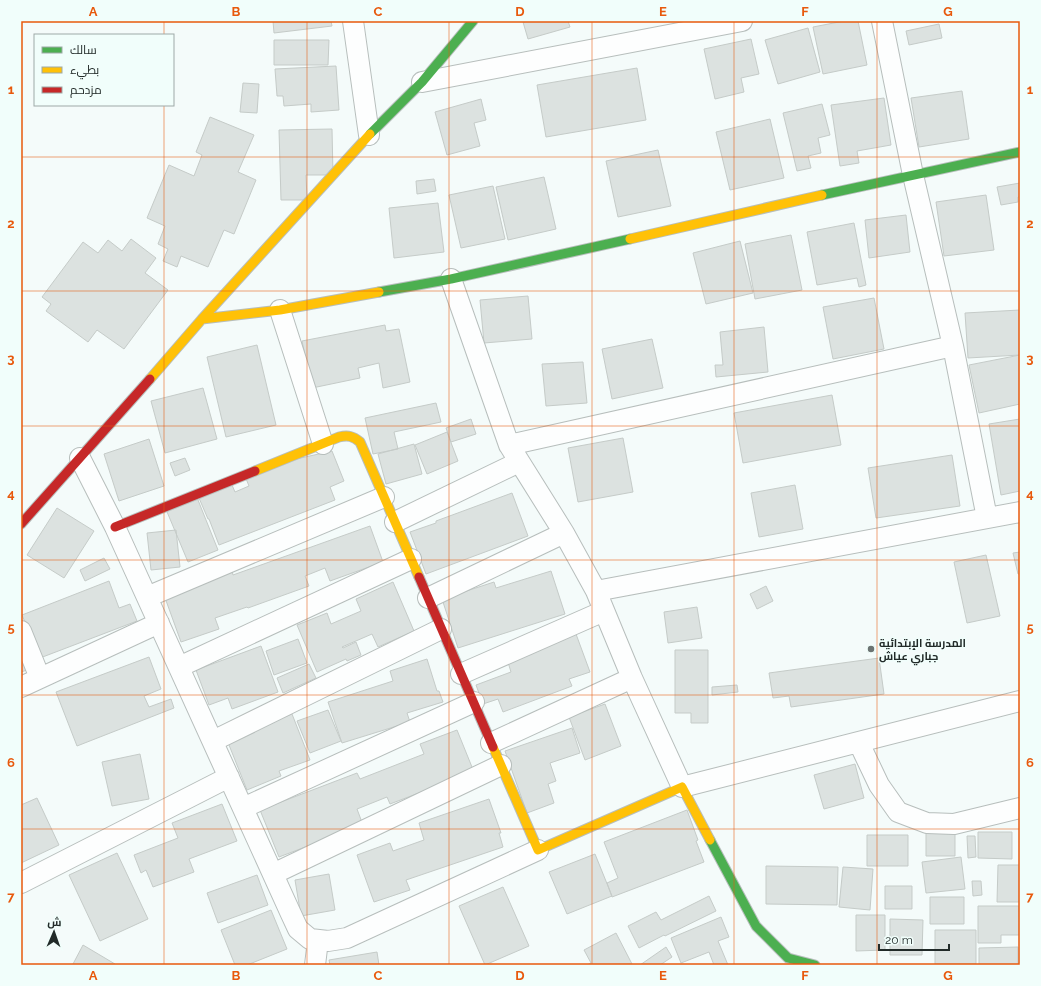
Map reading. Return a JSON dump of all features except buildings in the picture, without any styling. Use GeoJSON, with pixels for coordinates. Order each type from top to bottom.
{"type":"FeatureCollection","features":[{"type":"Feature","properties":{"kind":"street"},"geometry":{"type":"LineString","coordinates":[[353,21],[369,135]]}},
{"type":"Feature","properties":{"kind":"street"},"geometry":{"type":"LineString","coordinates":[[21,524],[202,318],[369,135],[422,82],[473,21]]}},
{"type":"Feature","properties":{"kind":"street"},"geometry":{"type":"LineString","coordinates":[[422,82],[742,21]]}},
{"type":"Feature","properties":{"kind":"street"},"geometry":{"type":"LineString","coordinates":[[882,21],[913,175],[953,346],[987,518]]}},
{"type":"Feature","properties":{"kind":"street"},"geometry":{"type":"LineString","coordinates":[[202,318],[280,310],[451,278],[1020,152]]}},
{"type":"Feature","properties":{"kind":"street"},"geometry":{"type":"LineString","coordinates":[[451,278],[514,453],[564,534],[596,591],[632,678],[682,787],[756,926],[788,958],[816,965]]}},
{"type":"Feature","properties":{"kind":"street"},"geometry":{"type":"LineString","coordinates":[[280,310],[323,444]]}},
{"type":"Feature","properties":{"kind":"street"},"geometry":{"type":"LineString","coordinates":[[395,522],[514,453],[953,346]]}},
{"type":"Feature","properties":{"kind":"street"},"geometry":{"type":"LineString","coordinates":[[115,527],[339,437],[347,435],[354,437],[360,442],[538,850]]}},
{"type":"Feature","properties":{"kind":"street"},"geometry":{"type":"LineString","coordinates":[[80,458],[115,527],[298,929],[310,939],[328,941],[347,938],[538,850],[682,787],[1020,702]]}},
{"type":"Feature","properties":{"kind":"street"},"geometry":{"type":"LineString","coordinates":[[147,597],[384,497]]}},
{"type":"Feature","properties":{"kind":"street"},"geometry":{"type":"LineString","coordinates":[[596,591],[1020,512]]}},
{"type":"Feature","properties":{"kind":"street"},"geometry":{"type":"LineString","coordinates":[[428,598],[564,534]]}},
{"type":"Feature","properties":{"kind":"street"},"geometry":{"type":"LineString","coordinates":[[179,667],[411,559]]}},
{"type":"Feature","properties":{"kind":"street"},"geometry":{"type":"LineString","coordinates":[[461,674],[604,611]]}},
{"type":"Feature","properties":{"kind":"street"},"geometry":{"type":"LineString","coordinates":[[21,687],[159,623]]}},
{"type":"Feature","properties":{"kind":"street"},"geometry":{"type":"LineString","coordinates":[[213,741],[441,629]]}},
{"type":"Feature","properties":{"kind":"street"},"geometry":{"type":"LineString","coordinates":[[21,631],[40,678]]}},
{"type":"Feature","properties":{"kind":"street"},"geometry":{"type":"LineString","coordinates":[[491,743],[632,678]]}},
{"type":"Feature","properties":{"kind":"street"},"geometry":{"type":"LineString","coordinates":[[243,808],[474,702]]}},
{"type":"Feature","properties":{"kind":"street"},"geometry":{"type":"LineString","coordinates":[[859,742],[879,785],[898,812],[926,823],[954,824],[1020,808]]}},
{"type":"Feature","properties":{"kind":"street"},"geometry":{"type":"LineString","coordinates":[[273,874],[501,765]]}},
{"type":"Feature","properties":{"kind":"street"},"geometry":{"type":"LineString","coordinates":[[21,883],[229,777]]}},
{"type":"Feature","properties":{"kind":"street"},"geometry":{"type":"LineString","coordinates":[[315,965],[318,940]]}},
{"type":"Feature","properties":{"kind":"traffic: fast"},"geometry":{"type":"LineString","coordinates":[[370,134],[422,82],[473,21]]}},
{"type":"Feature","properties":{"kind":"traffic: fast"},"geometry":{"type":"LineString","coordinates":[[822,195],[1020,152]]}},
{"type":"Feature","properties":{"kind":"traffic: fast"},"geometry":{"type":"LineString","coordinates":[[379,292],[451,279],[630,239]]}},
{"type":"Feature","properties":{"kind":"traffic: fast"},"geometry":{"type":"LineString","coordinates":[[710,840],[756,926],[788,958],[815,965]]}},
{"type":"Feature","properties":{"kind":"traffic: slow"},"geometry":{"type":"LineString","coordinates":[[150,379],[202,319],[370,134]]}},
{"type":"Feature","properties":{"kind":"traffic: slow"},"geometry":{"type":"LineString","coordinates":[[630,239],[822,195]]}},
{"type":"Feature","properties":{"kind":"traffic: slow"},"geometry":{"type":"LineString","coordinates":[[202,319],[280,310],[379,292]]}},
{"type":"Feature","properties":{"kind":"traffic: slow"},"geometry":{"type":"LineString","coordinates":[[255,471],[339,437],[348,436],[355,438],[360,442],[419,577]]}},
{"type":"Feature","properties":{"kind":"traffic: slow"},"geometry":{"type":"LineString","coordinates":[[493,747],[538,850],[682,787],[710,840]]}},
{"type":"Feature","properties":{"kind":"traffic: jam"},"geometry":{"type":"LineString","coordinates":[[21,524],[150,379]]}},
{"type":"Feature","properties":{"kind":"traffic: jam"},"geometry":{"type":"LineString","coordinates":[[115,527],[255,471]]}},
{"type":"Feature","properties":{"kind":"traffic: jam"},"geometry":{"type":"LineString","coordinates":[[419,577],[493,747]]}},
{"type":"Feature","properties":{"kind":"place","name":"المدرسة الإبتدائية جباري عياش"},"geometry":{"type":"Point","coordinates":[871,649]}}]}
